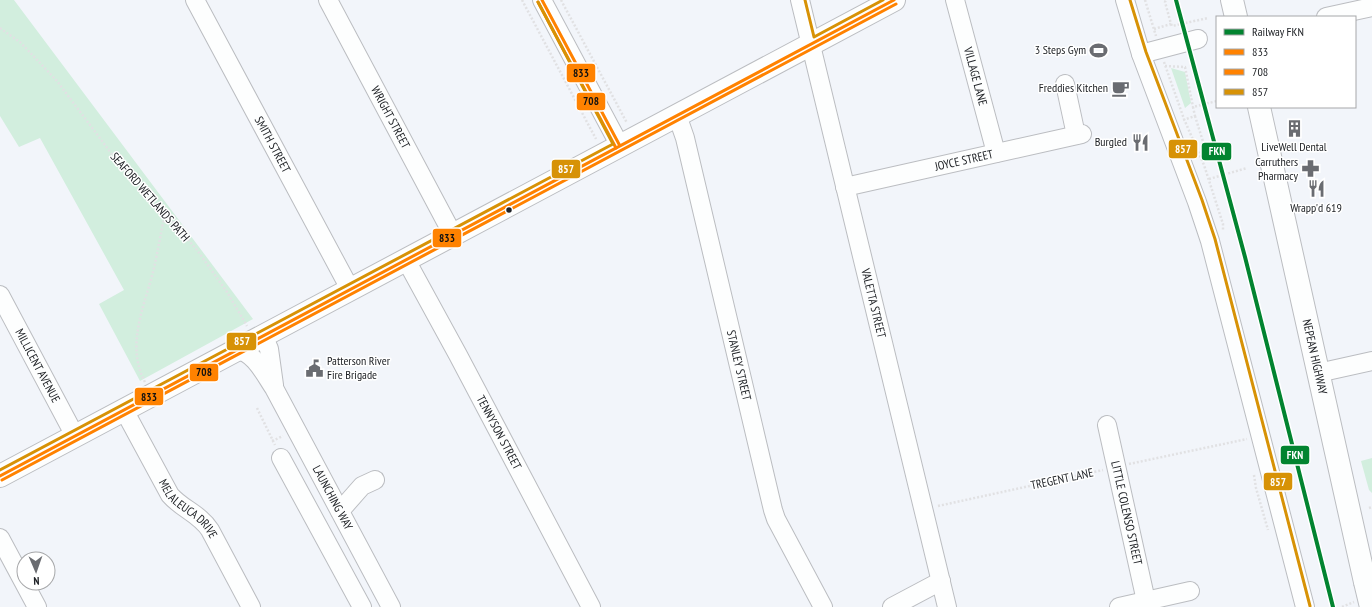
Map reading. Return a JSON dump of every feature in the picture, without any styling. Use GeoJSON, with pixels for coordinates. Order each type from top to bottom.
{"type":"FeatureCollection","features":[{"type":"Feature","properties":{"kind":"main road"},"geometry":{"type":"LineString","coordinates":[[0,476],[894,0]]}},
{"type":"Feature","properties":{"kind":"main road"},"geometry":{"type":"LineString","coordinates":[[1232,0],[1236,16]]}},
{"type":"Feature","properties":{"kind":"main road","name":"NEPEAN HIGHWAY"},"geometry":{"type":"LineString","coordinates":[[1259,108],[1371,607]]}},
{"type":"Feature","properties":{"kind":"street","name":"SMITH STREET"},"geometry":{"type":"LineString","coordinates":[[195,0],[350,289]]}},
{"type":"Feature","properties":{"kind":"street","name":"WRIGHT STREET"},"geometry":{"type":"LineString","coordinates":[[328,0],[453,235]]}},
{"type":"Feature","properties":{"kind":"street"},"geometry":{"type":"LineString","coordinates":[[542,0],[620,146]]}},
{"type":"Feature","properties":{"kind":"street","name":"VALETTA STREET"},"geometry":{"type":"LineString","coordinates":[[800,0],[947,607]]}},
{"type":"Feature","properties":{"kind":"street","name":"VILLAGE LANE"},"geometry":{"type":"LineString","coordinates":[[955,0],[996,153]]}},
{"type":"Feature","properties":{"kind":"street"},"geometry":{"type":"LineString","coordinates":[[1125,0],[1141,54],[1197,202],[1210,241],[1306,607]]}},
{"type":"Feature","properties":{"kind":"street"},"geometry":{"type":"LineString","coordinates":[[1331,16],[1372,7]]}},
{"type":"Feature","properties":{"kind":"street"},"geometry":{"type":"LineString","coordinates":[[1141,54],[1198,39]]}},
{"type":"Feature","properties":{"kind":"street","name":"JOYCE STREET"},"geometry":{"type":"LineString","coordinates":[[846,187],[1079,134],[1065,84]]}},
{"type":"Feature","properties":{"kind":"street","name":"STANLEY STREET"},"geometry":{"type":"LineString","coordinates":[[677,115],[685,138],[773,510],[776,519],[823,607]]}},
{"type":"Feature","properties":{"kind":"street","name":"TENNYSON STREET"},"geometry":{"type":"LineString","coordinates":[[406,260],[591,607]]}},
{"type":"Feature","properties":{"kind":"street","name":"MILLICENT AVENUE"},"geometry":{"type":"LineString","coordinates":[[0,295],[75,436]]}},
{"type":"Feature","properties":{"kind":"street","name":"LAUNCHING WAY"},"geometry":{"type":"LineString","coordinates":[[260,337],[270,353],[274,388]]}},
{"type":"Feature","properties":{"kind":"street","name":"LAUNCHING WAY"},"geometry":{"type":"LineString","coordinates":[[236,350],[245,352],[250,356],[274,388],[391,607]]}},
{"type":"Feature","properties":{"kind":"street"},"geometry":{"type":"LineString","coordinates":[[1318,374],[1372,361]]}},
{"type":"Feature","properties":{"kind":"street","name":"MELALEUCA DRIVE"},"geometry":{"type":"LineString","coordinates":[[124,410],[170,495],[179,504],[202,519],[210,530],[251,607]]}},
{"type":"Feature","properties":{"kind":"street","name":"LITTLE COLENSO STREET"},"geometry":{"type":"LineString","coordinates":[[1107,425],[1146,601]]}},
{"type":"Feature","properties":{"kind":"street"},"geometry":{"type":"LineString","coordinates":[[281,458],[362,607]]}},
{"type":"Feature","properties":{"kind":"street"},"geometry":{"type":"LineString","coordinates":[[340,511],[362,486],[375,480]]}},
{"type":"Feature","properties":{"kind":"street"},"geometry":{"type":"LineString","coordinates":[[0,538],[37,607]]}},
{"type":"Feature","properties":{"kind":"street"},"geometry":{"type":"LineString","coordinates":[[892,607],[941,581]]}},
{"type":"Feature","properties":{"kind":"street"},"geometry":{"type":"LineString","coordinates":[[1119,607],[1190,591]]}},
{"type":"Feature","properties":{"kind":"path"},"geometry":{"type":"LineString","coordinates":[[522,0],[596,139]]}},
{"type":"Feature","properties":{"kind":"path"},"geometry":{"type":"LineString","coordinates":[[562,0],[627,123]]}},
{"type":"Feature","properties":{"kind":"path"},"geometry":{"type":"LineString","coordinates":[[1166,0],[1165,2],[1171,24]]}},
{"type":"Feature","properties":{"kind":"path"},"geometry":{"type":"LineString","coordinates":[[1154,29],[1171,24],[1172,26],[1208,18]]}},
{"type":"Feature","properties":{"kind":"path","name":"SEAFORD WETLANDS PATH"},"geometry":{"type":"LineString","coordinates":[[0,28],[21,43],[57,81],[126,173],[165,213],[197,250],[227,292],[249,329],[260,337]]}},
{"type":"Feature","properties":{"kind":"path"},"geometry":{"type":"LineString","coordinates":[[1165,66],[1185,67],[1195,116],[1205,148],[1226,148]]}},
{"type":"Feature","properties":{"kind":"path"},"geometry":{"type":"LineString","coordinates":[[1193,107],[1216,101]]}},
{"type":"Feature","properties":{"kind":"path"},"geometry":{"type":"LineString","coordinates":[[1167,126],[1195,116]]}},
{"type":"Feature","properties":{"kind":"path"},"geometry":{"type":"LineString","coordinates":[[1209,179],[1247,168]]}},
{"type":"Feature","properties":{"kind":"path"},"geometry":{"type":"LineString","coordinates":[[153,395],[139,369],[136,358],[136,344],[147,290],[154,269],[165,213]]}},
{"type":"Feature","properties":{"kind":"path"},"geometry":{"type":"LineString","coordinates":[[257,408],[281,458]]}},
{"type":"Feature","properties":{"kind":"path","name":"TREGENT LANE"},"geometry":{"type":"LineString","coordinates":[[924,509],[1247,439]]}},
{"type":"Feature","properties":{"kind":"green space"},"geometry":{"type":"Polygon","coordinates":[[[0,0],[14,0],[253,319],[140,381],[99,304],[124,290],[40,138],[19,147],[0,116],[0,0]]]}},
{"type":"Feature","properties":{"kind":"green space"},"geometry":{"type":"Polygon","coordinates":[[[1171,68],[1185,72],[1191,103],[1185,108],[1171,68]]]}},
{"type":"Feature","properties":{"kind":"green space"},"geometry":{"type":"Polygon","coordinates":[[[1372,458],[1372,493],[1369,490],[1361,461],[1372,458]]]}},
{"type":"Feature","properties":{"kind":"rail line","name":"FKN"},"geometry":{"type":"LineString","coordinates":[[1176,0],[1245,257],[1333,607]]}},
{"type":"Feature","properties":{"kind":"transit line","name":"833"},"geometry":{"type":"LineString","coordinates":[[542,0],[620,146]]}},
{"type":"Feature","properties":{"kind":"transit line","name":"857"},"geometry":{"type":"LineString","coordinates":[[805,0],[814,37],[883,0]]}},
{"type":"Feature","properties":{"kind":"transit line","name":"833"},"geometry":{"type":"LineString","coordinates":[[0,476],[894,0]]}},
{"type":"Feature","properties":{"kind":"transit line","name":"857"},"geometry":{"type":"LineString","coordinates":[[1130,0],[1146,52],[1202,200],[1215,239],[1310,606]]}},
{"type":"Feature","properties":{"kind":"transit line","name":"708"},"geometry":{"type":"LineString","coordinates":[[538,2],[616,148]]}},
{"type":"Feature","properties":{"kind":"transit line","name":"857"},"geometry":{"type":"LineString","coordinates":[[0,470],[613,144],[538,2]]}},
{"type":"Feature","properties":{"kind":"transit line","name":"708"},"geometry":{"type":"LineString","coordinates":[[2,480],[896,4]]}},
{"type":"Feature","properties":{"kind":"place","name":"3 Steps Gym"},"geometry":{"type":"Point","coordinates":[1099,50]}},
{"type":"Feature","properties":{"kind":"place","name":"Freddies Kitchen"},"geometry":{"type":"Point","coordinates":[1121,88]}},
{"type":"Feature","properties":{"kind":"place","name":"LiveWell Dental"},"geometry":{"type":"Point","coordinates":[1294,128]}},
{"type":"Feature","properties":{"kind":"place","name":"Burgled"},"geometry":{"type":"Point","coordinates":[1140,142]}},
{"type":"Feature","properties":{"kind":"place","name":"Carruthers Pharmacy"},"geometry":{"type":"Point","coordinates":[1311,169]}},
{"type":"Feature","properties":{"kind":"place","name":"Wrapp'd 619"},"geometry":{"type":"Point","coordinates":[1316,189]}},
{"type":"Feature","properties":{"kind":"place","name":"Patterson River Fire Brigade"},"geometry":{"type":"Point","coordinates":[314,368]}}]}
